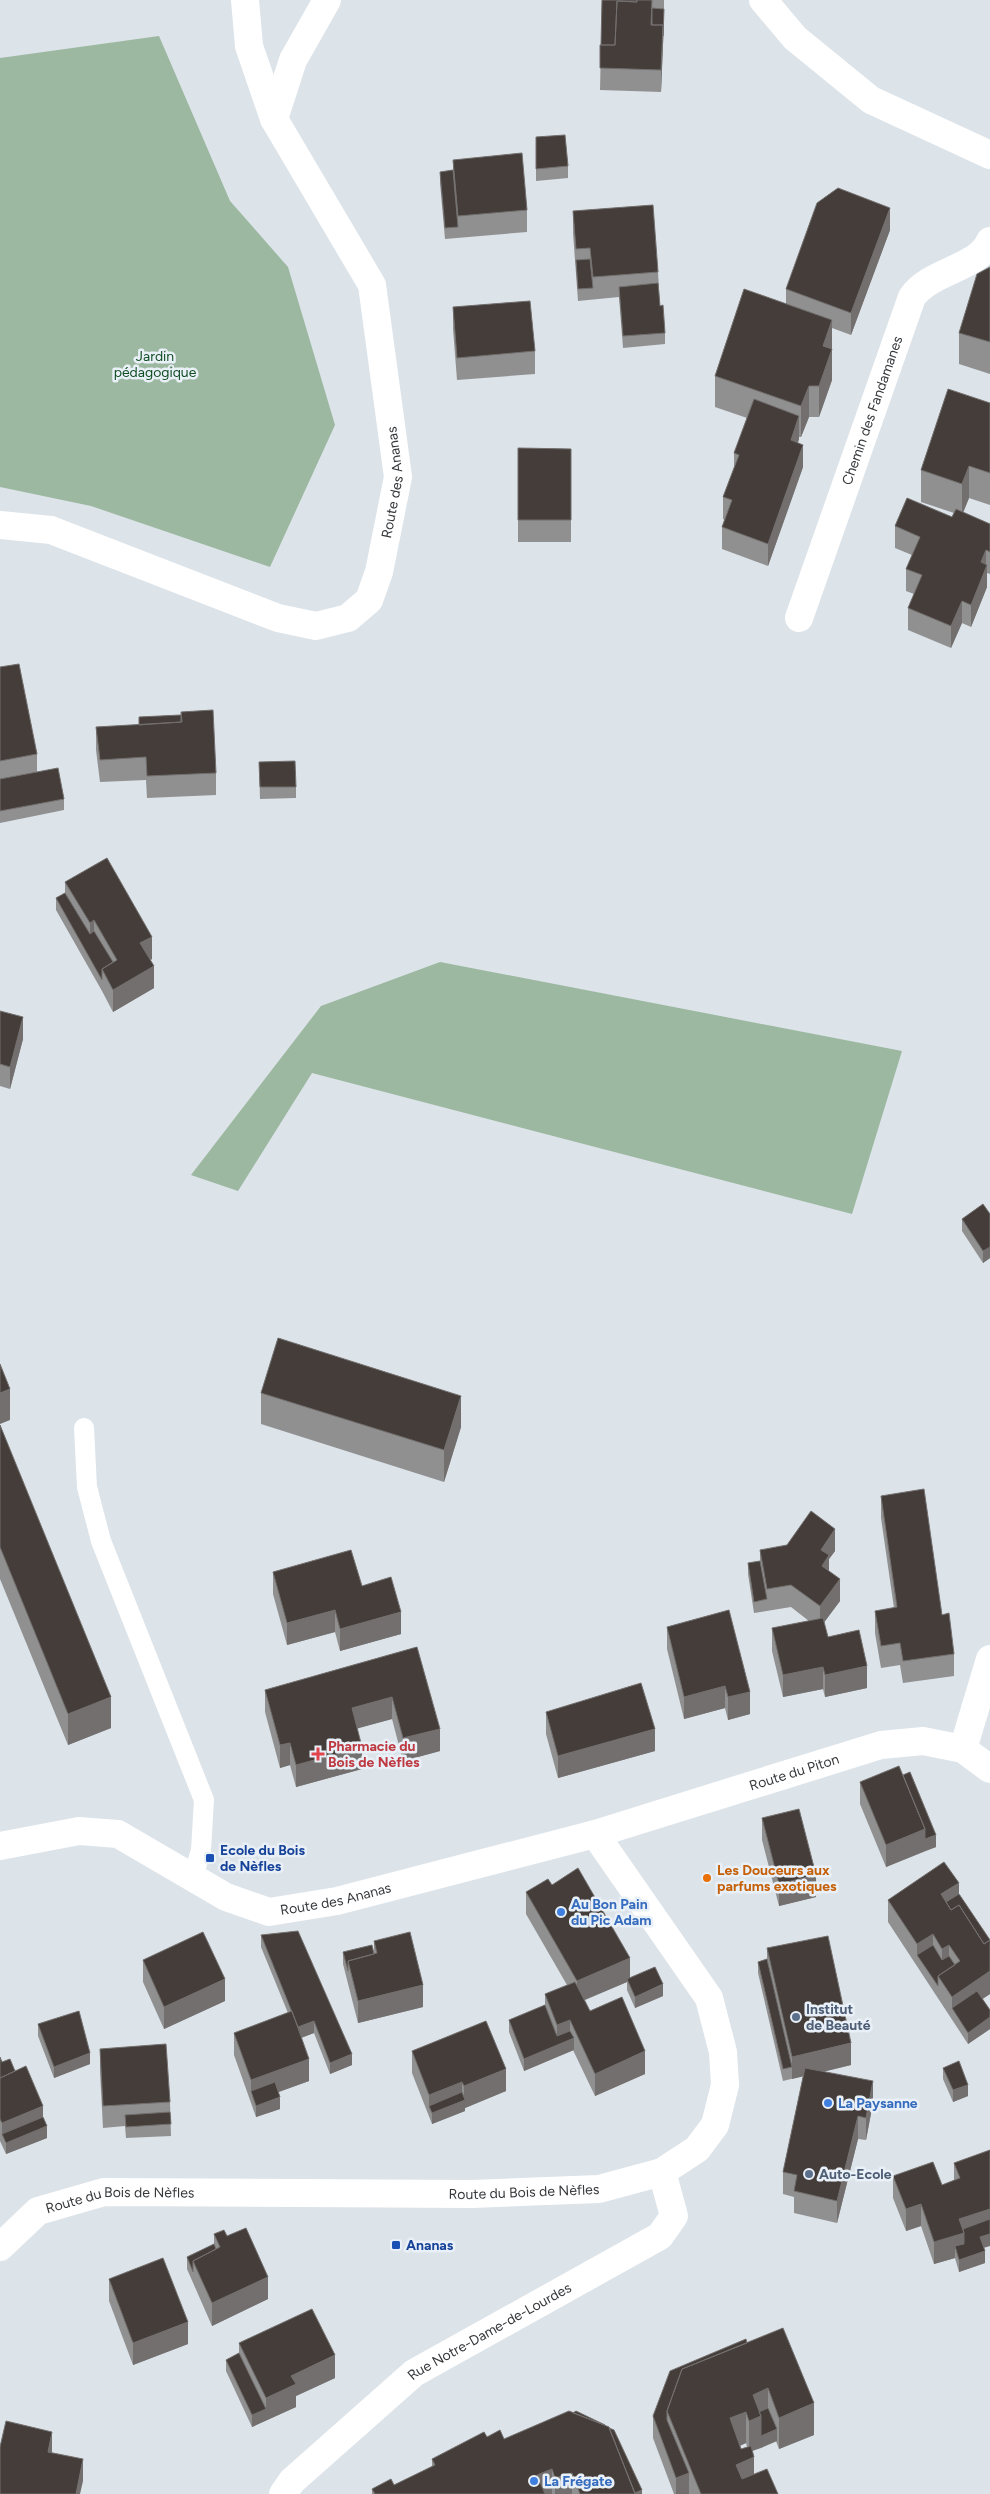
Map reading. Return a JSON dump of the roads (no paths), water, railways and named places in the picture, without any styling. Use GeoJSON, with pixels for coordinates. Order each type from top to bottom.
{"type":"FeatureCollection","features":[{"type":"Feature","properties":{"kind":"street","name":"Route des Ananas"},"geometry":{"type":"LineString","coordinates":[[0,525],[51,530],[278,618],[316,626],[348,618],[369,600],[378,572],[398,477],[372,285],[274,119],[249,46],[245,0]]}},
{"type":"Feature","properties":{"kind":"street"},"geometry":{"type":"LineString","coordinates":[[274,119],[293,60],[326,0]]}},
{"type":"Feature","properties":{"kind":"street"},"geometry":{"type":"LineString","coordinates":[[764,0],[795,38],[871,100],[990,155]]}},
{"type":"Feature","properties":{"kind":"street","name":"Chemin des Fandamanes"},"geometry":{"type":"LineString","coordinates":[[800,618],[912,297],[919,287],[930,279],[976,257],[987,248],[990,241]]}},
{"type":"Feature","properties":{"kind":"street"},"geometry":{"type":"LineString","coordinates":[[962,1749],[990,1659]]}},
{"type":"Feature","properties":{"kind":"street","name":"Route du Piton"},"geometry":{"type":"LineString","coordinates":[[594,1834],[881,1745],[923,1741],[962,1749],[990,1769]]}},
{"type":"Feature","properties":{"kind":"street","name":"Route des Ananas"},"geometry":{"type":"LineString","coordinates":[[0,1846],[79,1831],[118,1834],[226,1897],[269,1912],[338,1901],[594,1834]]}},
{"type":"Feature","properties":{"kind":"street","name":"Route du Bois de Nèfles"},"geometry":{"type":"LineString","coordinates":[[0,2247],[38,2211],[104,2192],[472,2194],[599,2189],[662,2172],[697,2149],[714,2125],[725,2085],[723,2052],[709,1998],[594,1834]]}},
{"type":"Feature","properties":{"kind":"street","name":"Rue Notre-Dame-de-Lourdes"},"geometry":{"type":"LineString","coordinates":[[283,2494],[292,2481],[414,2373],[660,2236],[674,2216],[662,2172]]}},
{"type":"Feature","properties":{"kind":"lane"},"geometry":{"type":"LineString","coordinates":[[84,1428],[88,1487],[101,1541],[204,1800],[201,1850],[193,1877]]}},
{"type":"Feature","properties":{"kind":"place","name":"Pharmacie du Bois de Nèfles"},"geometry":{"type":"Point","coordinates":[318,1754]}},
{"type":"Feature","properties":{"kind":"place","name":"Ecole du Bois de Nèfles"},"geometry":{"type":"Point","coordinates":[210,1858]}},
{"type":"Feature","properties":{"kind":"place","name":"Les Douceurs aux parfums exotiques"},"geometry":{"type":"Point","coordinates":[707,1878]}},
{"type":"Feature","properties":{"kind":"place","name":"Au Bon Pain du Pic Adam"},"geometry":{"type":"Point","coordinates":[561,1912]}},
{"type":"Feature","properties":{"kind":"place","name":"Institut de Beauté"},"geometry":{"type":"Point","coordinates":[796,2017]}},
{"type":"Feature","properties":{"kind":"place","name":"La Paysanne"},"geometry":{"type":"Point","coordinates":[828,2103]}},
{"type":"Feature","properties":{"kind":"place","name":"Auto-Ecole"},"geometry":{"type":"Point","coordinates":[809,2174]}},
{"type":"Feature","properties":{"kind":"place","name":"Ananas"},"geometry":{"type":"Point","coordinates":[396,2245]}},
{"type":"Feature","properties":{"kind":"place","name":"La Frégate"},"geometry":{"type":"Point","coordinates":[534,2481]}},
{"type":"Feature","properties":{"kind":"park label","name":"Jardin pédagogique"},"geometry":{"type":"Point","coordinates":[155,364]}}]}
